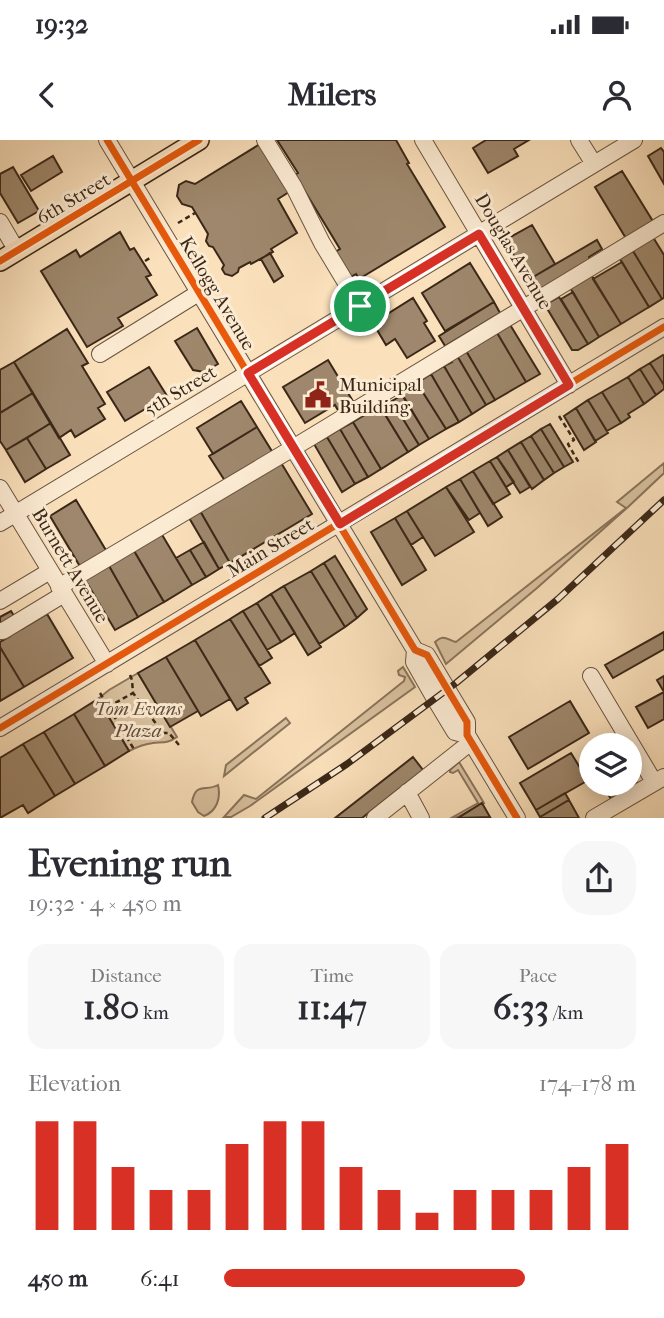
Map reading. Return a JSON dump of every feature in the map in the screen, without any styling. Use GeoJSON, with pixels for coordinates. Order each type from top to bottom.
{"type":"FeatureCollection","features":[{"type":"Feature","properties":{"kind":"main road","name":"6th Street"},"geometry":{"type":"LineString","coordinates":[[0,261],[199,140]]}},
{"type":"Feature","properties":{"kind":"street","name":"Kellogg Avenue"},"geometry":{"type":"LineString","coordinates":[[107,140],[415,650],[427,655],[467,722],[469,739],[517,817]]}},
{"type":"Feature","properties":{"kind":"street"},"geometry":{"type":"LineString","coordinates":[[265,140],[360,306]]}},
{"type":"Feature","properties":{"kind":"street","name":"Douglas Avenue"},"geometry":{"type":"LineString","coordinates":[[423,140],[569,385]]}},
{"type":"Feature","properties":{"kind":"street"},"geometry":{"type":"LineString","coordinates":[[579,140],[594,164]]}},
{"type":"Feature","properties":{"kind":"street","name":"5th Street"},"geometry":{"type":"LineString","coordinates":[[0,523],[634,140]]}},
{"type":"Feature","properties":{"kind":"street"},"geometry":{"type":"LineString","coordinates":[[0,222],[17,250]]}},
{"type":"Feature","properties":{"kind":"street"},"geometry":{"type":"LineString","coordinates":[[0,631],[293,447],[664,223]]}},
{"type":"Feature","properties":{"kind":"street"},"geometry":{"type":"LineString","coordinates":[[100,354],[200,292]]}},
{"type":"Feature","properties":{"kind":"street","name":"Main Street"},"geometry":{"type":"LineString","coordinates":[[0,728],[664,327]]}},
{"type":"Feature","properties":{"kind":"street","name":"Burnett Avenue"},"geometry":{"type":"LineString","coordinates":[[0,488],[107,664]]}},
{"type":"Feature","properties":{"kind":"street"},"geometry":{"type":"LineString","coordinates":[[0,601],[50,571]]}},
{"type":"Feature","properties":{"kind":"street"},"geometry":{"type":"LineString","coordinates":[[591,676],[659,779],[594,817]]}},
{"type":"Feature","properties":{"kind":"street"},"geometry":{"type":"LineString","coordinates":[[375,817],[469,739]]}},
{"type":"Feature","properties":{"kind":"street"},"geometry":{"type":"LineString","coordinates":[[407,792],[421,817]]}},
{"type":"Feature","properties":{"kind":"path"},"geometry":{"type":"LineString","coordinates":[[178,223],[195,213]]}},
{"type":"Feature","properties":{"kind":"path"},"geometry":{"type":"LineString","coordinates":[[145,261],[150,258]]}},
{"type":"Feature","properties":{"kind":"path"},"geometry":{"type":"LineString","coordinates":[[559,416],[573,440],[568,444],[579,463]]}},
{"type":"Feature","properties":{"kind":"path"},"geometry":{"type":"LineString","coordinates":[[130,675],[133,693],[163,733],[169,733],[179,745]]}},
{"type":"Feature","properties":{"kind":"path"},"geometry":{"type":"LineString","coordinates":[[100,693],[135,751]]}},
{"type":"Feature","properties":{"kind":"path"},"geometry":{"type":"LineString","coordinates":[[108,707],[133,693]]}},
{"type":"Feature","properties":{"kind":"green space"},"geometry":{"type":"Polygon","coordinates":[[[664,463],[664,473],[628,507],[446,664],[435,642],[443,638],[456,642],[626,508],[617,502],[664,463]]]}},
{"type":"Feature","properties":{"kind":"green space"},"geometry":{"type":"Polygon","coordinates":[[[403,667],[415,687],[250,806],[231,817],[224,817],[244,795],[256,799],[404,681],[405,677],[399,675],[398,671],[403,667]]]}},
{"type":"Feature","properties":{"kind":"green space","name":"Tom Evans Plaza"},"geometry":{"type":"Polygon","coordinates":[[[138,673],[177,737],[129,751],[98,699],[138,673]]]}},
{"type":"Feature","properties":{"kind":"green space"},"geometry":{"type":"Polygon","coordinates":[[[286,718],[290,723],[224,776],[226,765],[286,718]]]}},
{"type":"Feature","properties":{"kind":"green space"},"geometry":{"type":"Polygon","coordinates":[[[459,762],[484,803],[453,817],[478,803],[458,770],[450,772],[459,762]]]}},
{"type":"Feature","properties":{"kind":"green space"},"geometry":{"type":"Polygon","coordinates":[[[218,785],[217,804],[204,816],[192,802],[196,791],[218,785]]]}},
{"type":"Feature","properties":{"kind":"building"},"geometry":{"type":"Polygon","coordinates":[[[277,140],[396,140],[409,163],[407,164],[445,227],[359,279],[356,274],[346,280],[330,255],[340,249],[277,140]]]}},
{"type":"Feature","properties":{"kind":"building"},"geometry":{"type":"Polygon","coordinates":[[[486,140],[529,140],[514,149],[518,156],[488,173],[473,148],[486,140]]]}},
{"type":"Feature","properties":{"kind":"building"},"geometry":{"type":"Polygon","coordinates":[[[260,144],[289,192],[278,199],[297,233],[271,249],[273,252],[239,268],[232,276],[225,274],[222,269],[224,265],[206,241],[208,234],[192,207],[182,204],[177,196],[179,185],[186,181],[195,184],[260,144]]]}},
{"type":"Feature","properties":{"kind":"building"},"geometry":{"type":"Polygon","coordinates":[[[661,148],[664,152],[664,184],[648,156],[661,148]]]}},
{"type":"Feature","properties":{"kind":"building"},"geometry":{"type":"Polygon","coordinates":[[[53,156],[62,172],[31,191],[21,175],[53,156]]]}},
{"type":"Feature","properties":{"kind":"building"},"geometry":{"type":"Polygon","coordinates":[[[13,167],[39,211],[18,223],[0,193],[0,174],[13,167]]]}},
{"type":"Feature","properties":{"kind":"building"},"geometry":{"type":"Polygon","coordinates":[[[622,171],[654,223],[627,240],[595,187],[622,171]]]}},
{"type":"Feature","properties":{"kind":"building"},"geometry":{"type":"Polygon","coordinates":[[[532,225],[555,264],[528,280],[505,240],[532,225]]]}},
{"type":"Feature","properties":{"kind":"building"},"geometry":{"type":"Polygon","coordinates":[[[120,232],[130,250],[134,248],[151,275],[146,277],[157,295],[118,318],[123,326],[87,347],[41,271],[76,250],[80,257],[120,232]]]}},
{"type":"Feature","properties":{"kind":"building"},"geometry":{"type":"Polygon","coordinates":[[[651,234],[664,255],[662,299],[630,246],[651,234]]]}},
{"type":"Feature","properties":{"kind":"building"},"geometry":{"type":"Polygon","coordinates":[[[597,240],[602,249],[589,257],[591,261],[536,293],[528,280],[597,240]]]}},
{"type":"Feature","properties":{"kind":"building"},"geometry":{"type":"Polygon","coordinates":[[[633,251],[662,299],[649,307],[620,259],[633,251]]]}},
{"type":"Feature","properties":{"kind":"building"},"geometry":{"type":"Polygon","coordinates":[[[270,253],[283,276],[274,282],[261,259],[270,253]]]}},
{"type":"Feature","properties":{"kind":"building"},"geometry":{"type":"Polygon","coordinates":[[[622,262],[649,307],[621,324],[593,279],[622,262]]]}},
{"type":"Feature","properties":{"kind":"building"},"geometry":{"type":"Polygon","coordinates":[[[470,263],[494,302],[445,331],[422,293],[470,263]]]}},
{"type":"Feature","properties":{"kind":"building"},"geometry":{"type":"Polygon","coordinates":[[[590,273],[621,324],[599,337],[569,286],[590,273]]]}},
{"type":"Feature","properties":{"kind":"building"},"geometry":{"type":"Polygon","coordinates":[[[573,292],[599,337],[588,344],[561,299],[573,292]]]}},
{"type":"Feature","properties":{"kind":"building"},"geometry":{"type":"Polygon","coordinates":[[[559,297],[588,344],[578,350],[572,350],[545,305],[559,297]]]}},
{"type":"Feature","properties":{"kind":"building"},"geometry":{"type":"Polygon","coordinates":[[[413,298],[435,341],[407,358],[395,339],[386,345],[373,323],[413,298]]]}},
{"type":"Feature","properties":{"kind":"building"},"geometry":{"type":"Polygon","coordinates":[[[494,302],[500,313],[445,346],[439,336],[494,302]]]}},
{"type":"Feature","properties":{"kind":"building"},"geometry":{"type":"Polygon","coordinates":[[[509,323],[540,374],[526,382],[496,331],[509,323]]]}},
{"type":"Feature","properties":{"kind":"building"},"geometry":{"type":"Polygon","coordinates":[[[197,328],[218,364],[204,372],[193,370],[175,341],[197,328]]]}},
{"type":"Feature","properties":{"kind":"building"},"geometry":{"type":"Polygon","coordinates":[[[67,329],[88,363],[82,366],[105,404],[98,408],[105,419],[75,437],[71,430],[59,438],[14,362],[67,329]]]}},
{"type":"Feature","properties":{"kind":"building"},"geometry":{"type":"Polygon","coordinates":[[[496,331],[526,382],[495,400],[465,349],[496,331]]]}},
{"type":"Feature","properties":{"kind":"building"},"geometry":{"type":"Polygon","coordinates":[[[465,349],[495,400],[486,405],[456,354],[465,349]]]}},
{"type":"Feature","properties":{"kind":"building"},"geometry":{"type":"Polygon","coordinates":[[[456,354],[486,405],[472,414],[444,366],[452,362],[450,358],[456,354]]]}},
{"type":"Feature","properties":{"kind":"building"},"geometry":{"type":"Polygon","coordinates":[[[664,356],[664,385],[650,363],[664,356]]]}},
{"type":"Feature","properties":{"kind":"building","name":"Municipal Building"},"geometry":{"type":"Polygon","coordinates":[[[328,360],[354,403],[339,412],[335,405],[305,423],[283,387],[328,360]]]}},
{"type":"Feature","properties":{"kind":"building"},"geometry":{"type":"Polygon","coordinates":[[[14,362],[33,393],[0,413],[0,370],[14,362]]]}},
{"type":"Feature","properties":{"kind":"building"},"geometry":{"type":"Polygon","coordinates":[[[650,363],[664,385],[664,389],[656,395],[640,369],[650,363]]]}},
{"type":"Feature","properties":{"kind":"building"},"geometry":{"type":"Polygon","coordinates":[[[444,366],[472,414],[459,422],[431,374],[444,366]]]}},
{"type":"Feature","properties":{"kind":"building"},"geometry":{"type":"Polygon","coordinates":[[[149,367],[167,396],[125,421],[107,392],[149,367]]]}},
{"type":"Feature","properties":{"kind":"building"},"geometry":{"type":"Polygon","coordinates":[[[640,369],[656,395],[644,404],[628,377],[640,369]]]}},
{"type":"Feature","properties":{"kind":"building"},"geometry":{"type":"Polygon","coordinates":[[[431,374],[459,422],[446,429],[417,383],[431,374]]]}},
{"type":"Feature","properties":{"kind":"building"},"geometry":{"type":"Polygon","coordinates":[[[628,377],[644,404],[628,414],[630,417],[621,423],[602,392],[628,377]]]}},
{"type":"Feature","properties":{"kind":"building"},"geometry":{"type":"Polygon","coordinates":[[[417,383],[446,429],[429,439],[399,389],[417,383]]]}},
{"type":"Feature","properties":{"kind":"building"},"geometry":{"type":"Polygon","coordinates":[[[602,392],[621,423],[607,431],[588,400],[602,392]]]}},
{"type":"Feature","properties":{"kind":"building"},"geometry":{"type":"Polygon","coordinates":[[[33,393],[51,423],[6,450],[0,441],[0,413],[33,393]]]}},
{"type":"Feature","properties":{"kind":"building"},"geometry":{"type":"Polygon","coordinates":[[[402,395],[429,439],[419,445],[392,401],[402,395]]]}},
{"type":"Feature","properties":{"kind":"building"},"geometry":{"type":"Polygon","coordinates":[[[588,400],[608,433],[595,441],[576,408],[588,400]]]}},
{"type":"Feature","properties":{"kind":"building"},"geometry":{"type":"Polygon","coordinates":[[[241,401],[257,427],[213,454],[197,428],[241,401]]]}},
{"type":"Feature","properties":{"kind":"building"},"geometry":{"type":"Polygon","coordinates":[[[392,401],[419,445],[408,452],[381,408],[392,401]]]}},
{"type":"Feature","properties":{"kind":"building"},"geometry":{"type":"Polygon","coordinates":[[[380,406],[408,452],[381,469],[353,422],[380,406]]]}},
{"type":"Feature","properties":{"kind":"building"},"geometry":{"type":"Polygon","coordinates":[[[576,408],[596,442],[584,450],[564,416],[576,408]]]}},
{"type":"Feature","properties":{"kind":"building"},"geometry":{"type":"Polygon","coordinates":[[[353,422],[381,469],[368,477],[340,429],[353,422]]]}},
{"type":"Feature","properties":{"kind":"building"},"geometry":{"type":"Polygon","coordinates":[[[51,423],[70,455],[46,469],[27,438],[51,423]]]}},
{"type":"Feature","properties":{"kind":"building"},"geometry":{"type":"Polygon","coordinates":[[[550,424],[573,462],[564,467],[541,429],[550,424]]]}},
{"type":"Feature","properties":{"kind":"building"},"geometry":{"type":"Polygon","coordinates":[[[257,427],[273,453],[225,481],[209,456],[257,427]]]}},
{"type":"Feature","properties":{"kind":"building"},"geometry":{"type":"Polygon","coordinates":[[[340,429],[368,477],[355,484],[327,437],[340,429]]]}},
{"type":"Feature","properties":{"kind":"building"},"geometry":{"type":"Polygon","coordinates":[[[541,429],[564,467],[554,473],[531,436],[541,429]]]}},
{"type":"Feature","properties":{"kind":"building"},"geometry":{"type":"Polygon","coordinates":[[[531,436],[554,473],[544,480],[521,442],[531,436]]]}},
{"type":"Feature","properties":{"kind":"building"},"geometry":{"type":"Polygon","coordinates":[[[327,437],[355,484],[342,492],[314,444],[327,437]]]}},
{"type":"Feature","properties":{"kind":"building"},"geometry":{"type":"Polygon","coordinates":[[[27,438],[46,469],[25,482],[6,450],[27,438]]]}},
{"type":"Feature","properties":{"kind":"building"},"geometry":{"type":"Polygon","coordinates":[[[521,442],[544,480],[532,489],[508,450],[521,442]]]}},
{"type":"Feature","properties":{"kind":"building"},"geometry":{"type":"Polygon","coordinates":[[[508,450],[530,487],[520,493],[497,457],[508,450]]]}},
{"type":"Feature","properties":{"kind":"building"},"geometry":{"type":"Polygon","coordinates":[[[497,457],[514,482],[506,487],[490,461],[497,457]]]}},
{"type":"Feature","properties":{"kind":"building"},"geometry":{"type":"Polygon","coordinates":[[[280,461],[312,514],[230,563],[199,509],[280,461]]]}},
{"type":"Feature","properties":{"kind":"building"},"geometry":{"type":"Polygon","coordinates":[[[490,461],[510,494],[493,504],[473,471],[490,461]]]}},
{"type":"Feature","properties":{"kind":"building"},"geometry":{"type":"Polygon","coordinates":[[[473,471],[502,517],[488,526],[460,479],[473,471]]]}},
{"type":"Feature","properties":{"kind":"building"},"geometry":{"type":"Polygon","coordinates":[[[460,479],[480,513],[469,520],[446,487],[460,479]]]}},
{"type":"Feature","properties":{"kind":"building"},"geometry":{"type":"Polygon","coordinates":[[[446,487],[474,532],[435,556],[407,511],[446,487]]]}},
{"type":"Feature","properties":{"kind":"building"},"geometry":{"type":"Polygon","coordinates":[[[76,500],[107,552],[81,568],[50,516],[76,500]]]}},
{"type":"Feature","properties":{"kind":"building"},"geometry":{"type":"Polygon","coordinates":[[[199,509],[230,563],[219,569],[188,516],[199,509]]]}},
{"type":"Feature","properties":{"kind":"building"},"geometry":{"type":"Polygon","coordinates":[[[407,511],[423,537],[411,545],[395,518],[407,511]]]}},
{"type":"Feature","properties":{"kind":"building"},"geometry":{"type":"Polygon","coordinates":[[[395,518],[426,570],[402,585],[371,532],[395,518]]]}},
{"type":"Feature","properties":{"kind":"building"},"geometry":{"type":"Polygon","coordinates":[[[161,533],[192,585],[164,602],[133,549],[161,533]]]}},
{"type":"Feature","properties":{"kind":"building"},"geometry":{"type":"Polygon","coordinates":[[[204,542],[219,569],[206,577],[190,550],[204,542]]]}},
{"type":"Feature","properties":{"kind":"building"},"geometry":{"type":"Polygon","coordinates":[[[133,549],[164,602],[138,617],[108,564],[133,549]]]}},
{"type":"Feature","properties":{"kind":"building"},"geometry":{"type":"Polygon","coordinates":[[[190,550],[206,577],[192,585],[176,558],[190,550]]]}},
{"type":"Feature","properties":{"kind":"building"},"geometry":{"type":"Polygon","coordinates":[[[335,556],[367,609],[357,618],[324,563],[335,556]]]}},
{"type":"Feature","properties":{"kind":"building"},"geometry":{"type":"Polygon","coordinates":[[[324,563],[357,618],[345,627],[311,571],[324,563]]]}},
{"type":"Feature","properties":{"kind":"building"},"geometry":{"type":"Polygon","coordinates":[[[108,564],[138,617],[115,630],[84,578],[108,564]]]}},
{"type":"Feature","properties":{"kind":"building"},"geometry":{"type":"Polygon","coordinates":[[[311,571],[345,627],[319,644],[284,586],[311,571]]]}},
{"type":"Feature","properties":{"kind":"building"},"geometry":{"type":"Polygon","coordinates":[[[284,586],[321,647],[308,655],[271,594],[284,586]]]}},
{"type":"Feature","properties":{"kind":"building"},"geometry":{"type":"Polygon","coordinates":[[[271,594],[295,633],[281,642],[257,603],[271,594]]]}},
{"type":"Feature","properties":{"kind":"building"},"geometry":{"type":"Polygon","coordinates":[[[257,603],[281,642],[267,650],[243,611],[257,603]]]}},
{"type":"Feature","properties":{"kind":"building"},"geometry":{"type":"Polygon","coordinates":[[[11,611],[22,629],[47,614],[73,658],[24,687],[0,647],[0,642],[9,637],[0,617],[11,611]]]}},
{"type":"Feature","properties":{"kind":"building"},"geometry":{"type":"Polygon","coordinates":[[[243,611],[272,658],[259,666],[230,619],[243,611]]]}},
{"type":"Feature","properties":{"kind":"building"},"geometry":{"type":"Polygon","coordinates":[[[230,619],[270,683],[245,698],[248,703],[237,710],[195,640],[230,619]]]}},
{"type":"Feature","properties":{"kind":"building"},"geometry":{"type":"Polygon","coordinates":[[[664,632],[664,649],[613,678],[605,665],[664,632]]]}},
{"type":"Feature","properties":{"kind":"building"},"geometry":{"type":"Polygon","coordinates":[[[195,640],[230,699],[201,716],[166,657],[195,640]]]}},
{"type":"Feature","properties":{"kind":"building"},"geometry":{"type":"Polygon","coordinates":[[[0,647],[24,687],[0,701],[0,647]]]}},
{"type":"Feature","properties":{"kind":"building"},"geometry":{"type":"Polygon","coordinates":[[[166,657],[198,711],[170,727],[138,673],[166,657]]]}},
{"type":"Feature","properties":{"kind":"building"},"geometry":{"type":"Polygon","coordinates":[[[664,676],[664,692],[657,680],[664,676]]]}},
{"type":"Feature","properties":{"kind":"building"},"geometry":{"type":"Polygon","coordinates":[[[664,692],[664,719],[648,728],[636,707],[664,692]]]}},
{"type":"Feature","properties":{"kind":"building"},"geometry":{"type":"Polygon","coordinates":[[[98,699],[129,751],[105,766],[74,714],[98,699]]]}},
{"type":"Feature","properties":{"kind":"building"},"geometry":{"type":"Polygon","coordinates":[[[570,701],[589,733],[579,733],[579,739],[528,769],[509,737],[570,701]]]}},
{"type":"Feature","properties":{"kind":"building"},"geometry":{"type":"Polygon","coordinates":[[[74,714],[105,766],[75,784],[44,732],[74,714]]]}},
{"type":"Feature","properties":{"kind":"building"},"geometry":{"type":"Polygon","coordinates":[[[44,732],[75,784],[55,796],[23,744],[44,732]]]}},
{"type":"Feature","properties":{"kind":"building"},"geometry":{"type":"Polygon","coordinates":[[[23,744],[55,796],[28,813],[23,805],[0,818],[0,758],[23,744]]]}},
{"type":"Feature","properties":{"kind":"building"},"geometry":{"type":"Polygon","coordinates":[[[571,753],[579,766],[579,785],[536,810],[520,783],[571,753]]]}},
{"type":"Feature","properties":{"kind":"building"},"geometry":{"type":"Polygon","coordinates":[[[413,757],[423,770],[362,818],[335,818],[413,757]]]}},
{"type":"Feature","properties":{"kind":"building"},"geometry":{"type":"Polygon","coordinates":[[[565,793],[569,800],[540,817],[536,810],[565,793]]]}},
{"type":"Feature","properties":{"kind":"building"},"geometry":{"type":"Polygon","coordinates":[[[569,800],[579,818],[540,818],[540,817],[569,800]]]}},
{"type":"Feature","properties":{"kind":"building"},"geometry":{"type":"Polygon","coordinates":[[[482,803],[490,817],[458,818],[482,803]]]}},
{"type":"Feature","properties":{"kind":"railway"},"geometry":{"type":"LineString","coordinates":[[265,818],[347,764],[456,683],[558,599],[664,500]]}},
{"type":"Feature","properties":{"kind":"cycle path"},"geometry":{"type":"LineString","coordinates":[[107,140],[415,650],[427,655],[467,722],[467,735],[517,818]]}},
{"type":"Feature","properties":{"kind":"cycle path"},"geometry":{"type":"LineString","coordinates":[[0,261],[199,140]]}},
{"type":"Feature","properties":{"kind":"cycle path"},"geometry":{"type":"LineString","coordinates":[[0,728],[664,327]]}},
{"type":"Feature","properties":{"kind":"place","name":"Municipal Building"},"geometry":{"type":"Point","coordinates":[318,395]}},
{"type":"Feature","properties":{"kind":"route"},"geometry":{"type":"LineString","coordinates":[[479,234],[569,385],[340,524],[248,373],[360,306],[479,234]]}}]}
